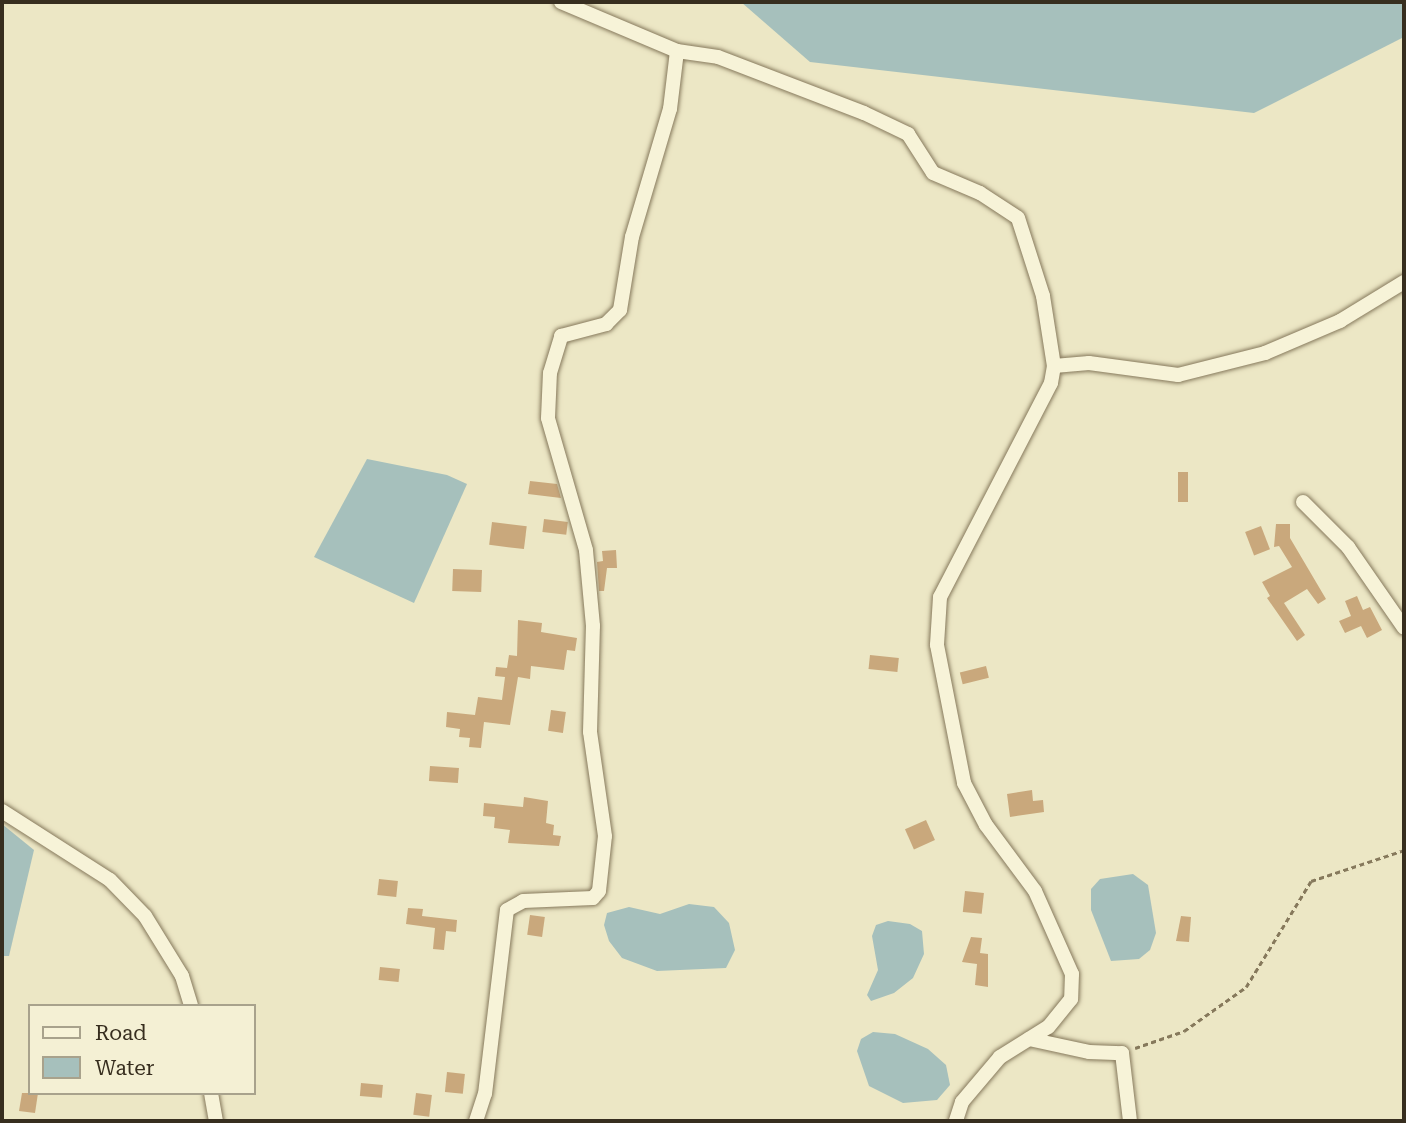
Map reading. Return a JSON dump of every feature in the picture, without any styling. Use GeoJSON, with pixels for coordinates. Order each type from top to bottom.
{"type":"FeatureCollection","features":[{"type":"Feature","properties":{"kind":"street"},"geometry":{"type":"LineString","coordinates":[[561,2],[677,51],[718,57],[908,134],[933,173],[980,193],[1018,218],[1043,296],[1054,366],[1045,400],[950,574],[936,619],[943,691],[964,783],[986,825],[1035,891],[1072,974],[1071,999],[1048,1027],[1000,1057],[962,1102],[956,1121]]}},
{"type":"Feature","properties":{"kind":"street"},"geometry":{"type":"LineString","coordinates":[[476,1121],[485,1094],[507,910],[523,901],[593,898],[599,891],[605,836],[590,732],[590,588],[586,550],[548,418],[550,373],[561,336],[606,324],[620,310],[632,237],[670,109],[677,51]]}},
{"type":"Feature","properties":{"kind":"street"},"geometry":{"type":"LineString","coordinates":[[1054,366],[1089,363],[1178,375],[1265,353],[1340,321],[1404,282]]}},
{"type":"Feature","properties":{"kind":"street"},"geometry":{"type":"LineString","coordinates":[[1303,502],[1348,547],[1404,628]]}},
{"type":"Feature","properties":{"kind":"street"},"geometry":{"type":"LineString","coordinates":[[2,811],[110,880],[145,916],[182,976],[190,1004]]}},
{"type":"Feature","properties":{"kind":"street"},"geometry":{"type":"LineString","coordinates":[[1029,1039],[1090,1052],[1122,1053],[1130,1121]]}},
{"type":"Feature","properties":{"kind":"street"},"geometry":{"type":"LineString","coordinates":[[211,1095],[216,1121]]}},
{"type":"Feature","properties":{"kind":"path"},"geometry":{"type":"LineString","coordinates":[[1122,1053],[1184,1031],[1245,987],[1311,881],[1404,850]]}},
{"type":"Feature","properties":{"kind":"water"},"geometry":{"type":"Polygon","coordinates":[[[741,2],[1404,2],[1404,37],[1254,113],[810,62],[741,2]]]}},
{"type":"Feature","properties":{"kind":"water"},"geometry":{"type":"Polygon","coordinates":[[[367,459],[447,475],[467,484],[414,603],[314,557],[367,459]]]}},
{"type":"Feature","properties":{"kind":"water"},"geometry":{"type":"Polygon","coordinates":[[[2,824],[34,850],[9,956],[2,956],[2,824]]]}},
{"type":"Feature","properties":{"kind":"water"},"geometry":{"type":"Polygon","coordinates":[[[1133,874],[1148,885],[1156,933],[1150,950],[1139,959],[1111,961],[1091,910],[1091,889],[1100,879],[1133,874]]]}},
{"type":"Feature","properties":{"kind":"water"},"geometry":{"type":"Polygon","coordinates":[[[689,904],[714,907],[729,923],[735,950],[726,968],[657,971],[622,958],[609,941],[604,925],[607,913],[629,907],[660,914],[689,904]]]}},
{"type":"Feature","properties":{"kind":"water"},"geometry":{"type":"Polygon","coordinates":[[[888,921],[910,924],[922,931],[924,954],[913,978],[894,993],[871,1001],[867,995],[878,970],[872,936],[876,925],[888,921]]]}},
{"type":"Feature","properties":{"kind":"water"},"geometry":{"type":"Polygon","coordinates":[[[873,1032],[895,1034],[928,1049],[946,1065],[950,1085],[937,1100],[903,1103],[869,1086],[857,1051],[861,1039],[873,1032]]]}},
{"type":"Feature","properties":{"kind":"building"},"geometry":{"type":"Polygon","coordinates":[[[1178,472],[1188,472],[1188,502],[1178,502],[1178,472]]]}},
{"type":"Feature","properties":{"kind":"building"},"geometry":{"type":"Polygon","coordinates":[[[530,481],[557,484],[561,498],[528,494],[530,481]]]}},
{"type":"Feature","properties":{"kind":"building"},"geometry":{"type":"Polygon","coordinates":[[[544,519],[568,522],[566,535],[542,532],[544,519]]]}},
{"type":"Feature","properties":{"kind":"building"},"geometry":{"type":"Polygon","coordinates":[[[492,522],[527,526],[524,549],[489,545],[492,522]]]}},
{"type":"Feature","properties":{"kind":"building"},"geometry":{"type":"Polygon","coordinates":[[[1276,524],[1290,524],[1290,538],[1326,599],[1318,604],[1307,589],[1284,603],[1305,635],[1297,641],[1267,598],[1270,596],[1262,582],[1292,567],[1279,546],[1274,547],[1276,524]]]}},
{"type":"Feature","properties":{"kind":"building"},"geometry":{"type":"Polygon","coordinates":[[[1261,526],[1270,549],[1254,555],[1245,532],[1261,526]]]}},
{"type":"Feature","properties":{"kind":"building"},"geometry":{"type":"Polygon","coordinates":[[[616,550],[617,568],[607,568],[604,591],[599,591],[597,562],[603,561],[602,551],[616,550]]]}},
{"type":"Feature","properties":{"kind":"building"},"geometry":{"type":"Polygon","coordinates":[[[453,569],[482,570],[481,592],[452,591],[453,569]]]}},
{"type":"Feature","properties":{"kind":"building"},"geometry":{"type":"Polygon","coordinates":[[[1357,596],[1363,610],[1370,607],[1382,630],[1367,638],[1361,626],[1345,633],[1339,621],[1351,616],[1345,601],[1357,596]]]}},
{"type":"Feature","properties":{"kind":"building"},"geometry":{"type":"Polygon","coordinates":[[[518,620],[542,623],[541,632],[577,638],[575,651],[567,650],[564,670],[531,666],[530,679],[518,677],[510,725],[484,722],[481,748],[469,747],[470,738],[459,737],[460,729],[446,727],[447,712],[475,715],[478,697],[502,700],[505,677],[495,676],[496,667],[507,668],[509,655],[517,656],[518,620]]]}},
{"type":"Feature","properties":{"kind":"building"},"geometry":{"type":"Polygon","coordinates":[[[870,655],[899,658],[897,672],[869,669],[870,655]]]}},
{"type":"Feature","properties":{"kind":"building"},"geometry":{"type":"Polygon","coordinates":[[[986,666],[989,678],[963,684],[960,673],[986,666]]]}},
{"type":"Feature","properties":{"kind":"building"},"geometry":{"type":"Polygon","coordinates":[[[551,710],[566,712],[563,733],[548,731],[551,710]]]}},
{"type":"Feature","properties":{"kind":"building"},"geometry":{"type":"Polygon","coordinates":[[[430,766],[459,768],[458,783],[429,781],[430,766]]]}},
{"type":"Feature","properties":{"kind":"building"},"geometry":{"type":"Polygon","coordinates":[[[1032,790],[1033,801],[1043,800],[1044,812],[1010,817],[1007,794],[1032,790]]]}},
{"type":"Feature","properties":{"kind":"building"},"geometry":{"type":"Polygon","coordinates":[[[524,797],[548,801],[546,823],[554,825],[553,835],[561,836],[559,846],[508,843],[510,830],[494,828],[495,817],[483,816],[484,803],[523,807],[524,797]]]}},
{"type":"Feature","properties":{"kind":"building"},"geometry":{"type":"Polygon","coordinates":[[[926,820],[935,840],[914,849],[905,829],[926,820]]]}},
{"type":"Feature","properties":{"kind":"building"},"geometry":{"type":"Polygon","coordinates":[[[379,879],[398,881],[396,897],[377,895],[379,879]]]}},
{"type":"Feature","properties":{"kind":"building"},"geometry":{"type":"Polygon","coordinates":[[[965,891],[984,893],[982,914],[963,912],[965,891]]]}},
{"type":"Feature","properties":{"kind":"building"},"geometry":{"type":"Polygon","coordinates":[[[408,908],[423,909],[422,916],[457,920],[456,932],[446,931],[444,950],[433,949],[435,928],[406,924],[408,908]]]}},
{"type":"Feature","properties":{"kind":"building"},"geometry":{"type":"Polygon","coordinates":[[[530,915],[545,917],[542,937],[527,935],[530,915]]]}},
{"type":"Feature","properties":{"kind":"building"},"geometry":{"type":"Polygon","coordinates":[[[1181,916],[1191,917],[1189,942],[1176,941],[1181,916]]]}},
{"type":"Feature","properties":{"kind":"building"},"geometry":{"type":"Polygon","coordinates":[[[971,937],[982,938],[980,953],[988,954],[988,987],[975,985],[977,964],[962,962],[971,937]]]}},
{"type":"Feature","properties":{"kind":"building"},"geometry":{"type":"Polygon","coordinates":[[[380,967],[400,969],[399,982],[379,980],[380,967]]]}},
{"type":"Feature","properties":{"kind":"building"},"geometry":{"type":"Polygon","coordinates":[[[447,1072],[465,1074],[463,1094],[445,1092],[447,1072]]]}},
{"type":"Feature","properties":{"kind":"building"},"geometry":{"type":"Polygon","coordinates":[[[361,1083],[383,1085],[382,1098],[360,1096],[361,1083]]]}},
{"type":"Feature","properties":{"kind":"building"},"geometry":{"type":"Polygon","coordinates":[[[22,1093],[38,1095],[35,1113],[19,1111],[22,1093]]]}},
{"type":"Feature","properties":{"kind":"building"},"geometry":{"type":"Polygon","coordinates":[[[416,1093],[432,1095],[429,1117],[413,1115],[416,1093]]]}}]}
